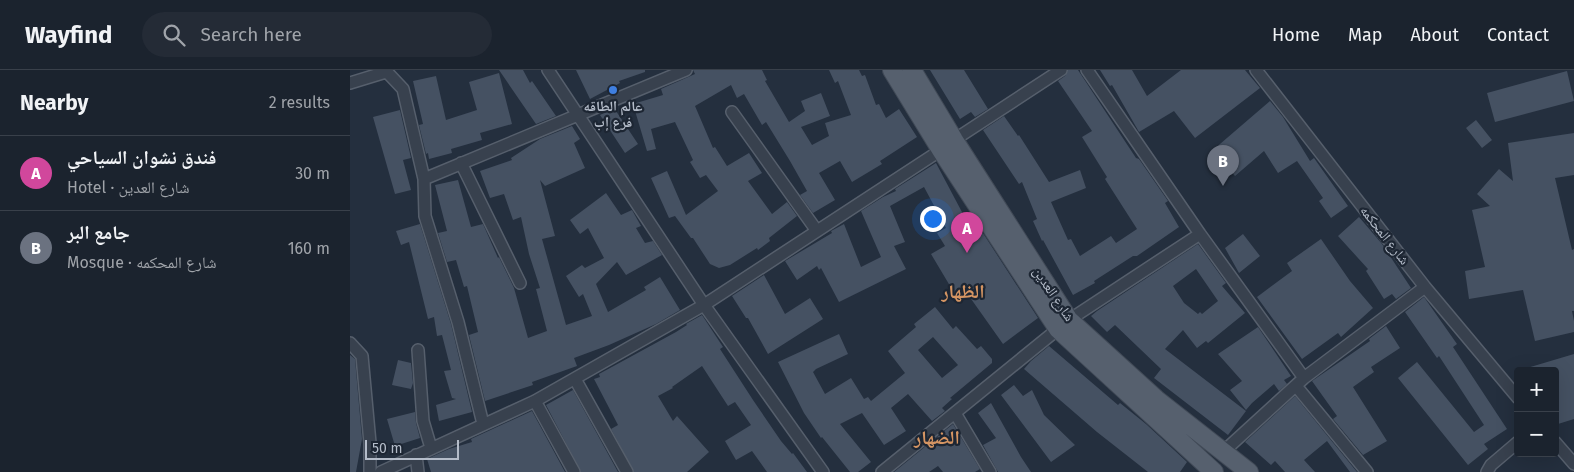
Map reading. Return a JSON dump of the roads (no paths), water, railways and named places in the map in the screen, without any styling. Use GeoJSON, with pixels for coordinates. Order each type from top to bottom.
{"type":"FeatureCollection","features":[{"type":"Feature","properties":{"kind":"main road","name":"شارع العدين"},"geometry":{"type":"LineString","coordinates":[[892,70],[948,145],[1064,324],[1214,472]]}},
{"type":"Feature","properties":{"kind":"main road","name":"شارع العدين"},"geometry":{"type":"LineString","coordinates":[[912,70],[948,145]]}},
{"type":"Feature","properties":{"kind":"main road","name":"شارع العدين"},"geometry":{"type":"LineString","coordinates":[[1064,324],[1248,472]]}},
{"type":"Feature","properties":{"kind":"street"},"geometry":{"type":"LineString","coordinates":[[548,70],[704,305],[823,472]]}},
{"type":"Feature","properties":{"kind":"street"},"geometry":{"type":"LineString","coordinates":[[424,179],[686,70]]}},
{"type":"Feature","properties":{"kind":"street"},"geometry":{"type":"LineString","coordinates":[[382,472],[535,400],[704,305],[1061,70]]}},
{"type":"Feature","properties":{"kind":"street"},"geometry":{"type":"LineString","coordinates":[[1087,70],[1300,382],[1367,472]]}},
{"type":"Feature","properties":{"kind":"street","name":"شارع المحكمه"},"geometry":{"type":"LineString","coordinates":[[1256,70],[1425,286],[1514,393]]}},
{"type":"Feature","properties":{"kind":"street"},"geometry":{"type":"LineString","coordinates":[[350,83],[386,71],[403,89],[424,179],[425,216],[458,322],[483,424]]}},
{"type":"Feature","properties":{"kind":"street"},"geometry":{"type":"LineString","coordinates":[[732,112],[818,231]]}},
{"type":"Feature","properties":{"kind":"street"},"geometry":{"type":"LineString","coordinates":[[461,163],[520,283]]}},
{"type":"Feature","properties":{"kind":"street"},"geometry":{"type":"LineString","coordinates":[[882,472],[1064,324],[1200,234]]}},
{"type":"Feature","properties":{"kind":"street"},"geometry":{"type":"LineString","coordinates":[[1223,452],[1300,382],[1425,286]]}},
{"type":"Feature","properties":{"kind":"street"},"geometry":{"type":"LineString","coordinates":[[350,343],[362,356],[370,442],[370,472]]}},
{"type":"Feature","properties":{"kind":"street"},"geometry":{"type":"LineString","coordinates":[[418,350],[423,421],[431,448]]}},
{"type":"Feature","properties":{"kind":"street"},"geometry":{"type":"LineString","coordinates":[[574,379],[627,472]]}},
{"type":"Feature","properties":{"kind":"street"},"geometry":{"type":"LineString","coordinates":[[535,400],[574,472]]}},
{"type":"Feature","properties":{"kind":"street"},"geometry":{"type":"LineString","coordinates":[[955,413],[990,472]]}},
{"type":"Feature","properties":{"kind":"street"},"geometry":{"type":"LineString","coordinates":[[1487,472],[1491,465],[1514,445]]}},
{"type":"Feature","properties":{"kind":"street"},"geometry":{"type":"LineString","coordinates":[[1559,447],[1574,464]]}},
{"type":"Feature","properties":{"kind":"street"},"geometry":{"type":"LineString","coordinates":[[416,455],[418,472]]}},
{"type":"Feature","properties":{"kind":"place","name":"عالم الطاقه فرع إب"},"geometry":{"type":"Point","coordinates":[613,90]}},
{"type":"Feature","properties":{"kind":"place","name":"جامع البر"},"geometry":{"type":"Point","coordinates":[1223,186]}},
{"type":"Feature","properties":{"kind":"place","name":"فندق نشوان السياحي"},"geometry":{"type":"Point","coordinates":[967,253]}},
{"type":"Feature","properties":{"kind":"district","name":"الظهار"},"geometry":{"type":"Point","coordinates":[963,291]}},
{"type":"Feature","properties":{"kind":"district","name":"الضهار"},"geometry":{"type":"Point","coordinates":[937,437]}}]}
